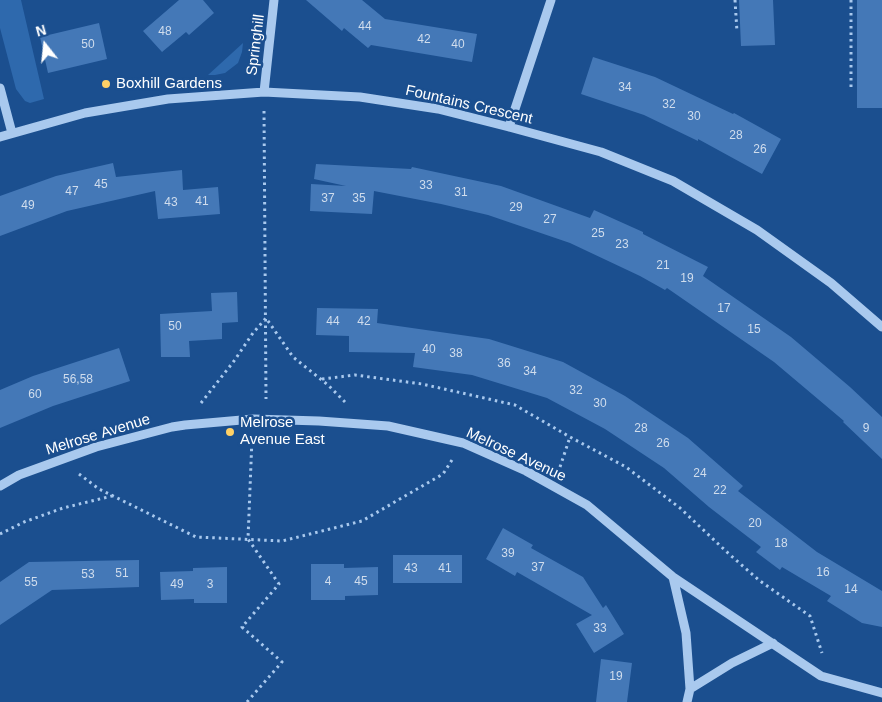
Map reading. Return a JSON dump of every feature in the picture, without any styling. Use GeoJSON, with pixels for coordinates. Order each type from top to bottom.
{"type":"FeatureCollection","features":[{"type":"Feature","properties":{"kind":"street","name":"Springhill"},"geometry":{"type":"LineString","coordinates":[[264,92],[274,0]]}},
{"type":"Feature","properties":{"kind":"street"},"geometry":{"type":"LineString","coordinates":[[509,127],[551,0]]}},
{"type":"Feature","properties":{"kind":"street"},"geometry":{"type":"LineString","coordinates":[[0,88],[12,133]]}},
{"type":"Feature","properties":{"kind":"street","name":"Fountains Crescent"},"geometry":{"type":"LineString","coordinates":[[0,137],[85,113],[168,99],[264,92],[360,97],[438,109],[601,152],[673,181],[757,230],[831,283],[882,327]]}},
{"type":"Feature","properties":{"kind":"street","name":"Melrose Avenue"},"geometry":{"type":"LineString","coordinates":[[0,486],[19,475],[96,447],[185,425],[266,419],[319,421],[388,426],[463,443],[526,471],[586,505],[673,577],[821,676],[882,693]]}},
{"type":"Feature","properties":{"kind":"street"},"geometry":{"type":"LineString","coordinates":[[673,577],[686,632],[690,689],[687,702]]}},
{"type":"Feature","properties":{"kind":"street"},"geometry":{"type":"LineString","coordinates":[[690,689],[732,664],[773,643]]}},
{"type":"Feature","properties":{"kind":"path"},"geometry":{"type":"LineString","coordinates":[[736,0],[737,32]]}},
{"type":"Feature","properties":{"kind":"path"},"geometry":{"type":"LineString","coordinates":[[850,0],[851,89]]}},
{"type":"Feature","properties":{"kind":"path"},"geometry":{"type":"LineString","coordinates":[[264,92],[266,419]]}},
{"type":"Feature","properties":{"kind":"path"},"geometry":{"type":"LineString","coordinates":[[266,318],[293,357],[322,379],[367,425]]}},
{"type":"Feature","properties":{"kind":"path"},"geometry":{"type":"LineString","coordinates":[[185,425],[266,318]]}},
{"type":"Feature","properties":{"kind":"path"},"geometry":{"type":"LineString","coordinates":[[322,379],[355,374],[422,384],[515,405],[626,467],[680,508],[760,581],[810,616],[822,652],[821,676]]}},
{"type":"Feature","properties":{"kind":"path"},"geometry":{"type":"LineString","coordinates":[[247,702],[282,662],[242,627],[279,584],[248,539],[253,420]]}},
{"type":"Feature","properties":{"kind":"path"},"geometry":{"type":"LineString","coordinates":[[554,486],[570,437]]}},
{"type":"Feature","properties":{"kind":"path"},"geometry":{"type":"LineString","coordinates":[[61,460],[99,489],[196,537],[282,541],[362,521],[443,474],[463,443]]}},
{"type":"Feature","properties":{"kind":"path"},"geometry":{"type":"LineString","coordinates":[[0,534],[24,522],[63,508],[113,496]]}},
{"type":"Feature","properties":{"kind":"shaded area"},"geometry":{"type":"Polygon","coordinates":[[[0,0],[21,0],[44,99],[30,103],[25,101],[16,89],[0,28],[0,0]]]}},
{"type":"Feature","properties":{"kind":"shaded area"},"geometry":{"type":"Polygon","coordinates":[[[243,43],[238,63],[225,73],[208,75],[243,43]]]}},
{"type":"Feature","properties":{"kind":"building"},"geometry":{"type":"Polygon","coordinates":[[[179,0],[203,0],[214,13],[189,35],[186,32],[162,52],[143,31],[179,0]]]}},
{"type":"Feature","properties":{"kind":"building"},"geometry":{"type":"Polygon","coordinates":[[[306,0],[362,0],[385,19],[477,34],[472,62],[371,45],[368,48],[344,28],[342,31],[306,0]]]}},
{"type":"Feature","properties":{"kind":"building"},"geometry":{"type":"Polygon","coordinates":[[[739,0],[773,0],[775,45],[741,46],[739,0]]]}},
{"type":"Feature","properties":{"kind":"building"},"geometry":{"type":"Polygon","coordinates":[[[857,0],[882,0],[882,108],[857,108],[857,0]]]}},
{"type":"Feature","properties":{"kind":"building"},"geometry":{"type":"Polygon","coordinates":[[[99,23],[107,59],[48,73],[40,37],[99,23]]]}},
{"type":"Feature","properties":{"kind":"building"},"geometry":{"type":"Polygon","coordinates":[[[593,57],[655,77],[734,113],[781,139],[762,174],[698,139],[698,141],[644,115],[581,94],[593,57]]]}},
{"type":"Feature","properties":{"kind":"building"},"geometry":{"type":"Polygon","coordinates":[[[113,163],[116,177],[182,170],[183,190],[218,187],[220,214],[158,219],[155,191],[67,211],[0,236],[0,196],[56,176],[113,163]]]}},
{"type":"Feature","properties":{"kind":"building"},"geometry":{"type":"Polygon","coordinates":[[[316,164],[411,169],[412,167],[501,186],[590,218],[594,210],[643,232],[643,234],[708,267],[703,276],[791,337],[882,417],[882,459],[844,421],[774,362],[667,288],[665,290],[570,243],[488,215],[441,204],[374,191],[372,214],[310,211],[311,184],[346,186],[314,179],[316,164]]]}},
{"type":"Feature","properties":{"kind":"building"},"geometry":{"type":"Polygon","coordinates":[[[237,292],[238,322],[222,323],[222,339],[189,341],[190,357],[161,357],[160,314],[212,311],[211,293],[237,292]]]}},
{"type":"Feature","properties":{"kind":"building"},"geometry":{"type":"Polygon","coordinates":[[[317,308],[378,309],[377,323],[489,339],[563,362],[625,396],[688,438],[743,486],[738,491],[817,552],[882,591],[882,627],[862,623],[827,601],[831,596],[782,567],[780,570],[756,552],[761,547],[709,507],[664,468],[605,429],[547,398],[472,375],[413,367],[415,353],[349,352],[349,336],[316,335],[317,308]]]}},
{"type":"Feature","properties":{"kind":"building"},"geometry":{"type":"Polygon","coordinates":[[[119,348],[130,381],[53,406],[0,428],[0,390],[33,376],[119,348]]]}},
{"type":"Feature","properties":{"kind":"building"},"geometry":{"type":"Polygon","coordinates":[[[503,528],[533,545],[531,548],[583,577],[603,608],[606,605],[624,634],[594,653],[576,624],[592,615],[517,572],[515,576],[486,559],[503,528]]]}},
{"type":"Feature","properties":{"kind":"building"},"geometry":{"type":"Polygon","coordinates":[[[393,555],[462,555],[462,583],[393,583],[393,555]]]}},
{"type":"Feature","properties":{"kind":"building"},"geometry":{"type":"Polygon","coordinates":[[[139,560],[139,587],[52,590],[0,625],[0,582],[29,562],[139,560]]]}},
{"type":"Feature","properties":{"kind":"building"},"geometry":{"type":"Polygon","coordinates":[[[311,564],[344,564],[344,568],[378,567],[378,595],[345,596],[345,600],[311,600],[311,564]]]}},
{"type":"Feature","properties":{"kind":"building"},"geometry":{"type":"Polygon","coordinates":[[[227,567],[227,603],[194,603],[194,599],[161,600],[160,572],[193,571],[193,568],[227,567]]]}},
{"type":"Feature","properties":{"kind":"building"},"geometry":{"type":"Polygon","coordinates":[[[601,659],[632,663],[627,702],[596,702],[601,659]]]}},
{"type":"Feature","properties":{"kind":"place","name":"Boxhill Gardens"},"geometry":{"type":"Point","coordinates":[106,84]}},
{"type":"Feature","properties":{"kind":"place","name":"Melrose Avenue East"},"geometry":{"type":"Point","coordinates":[230,432]}}]}
